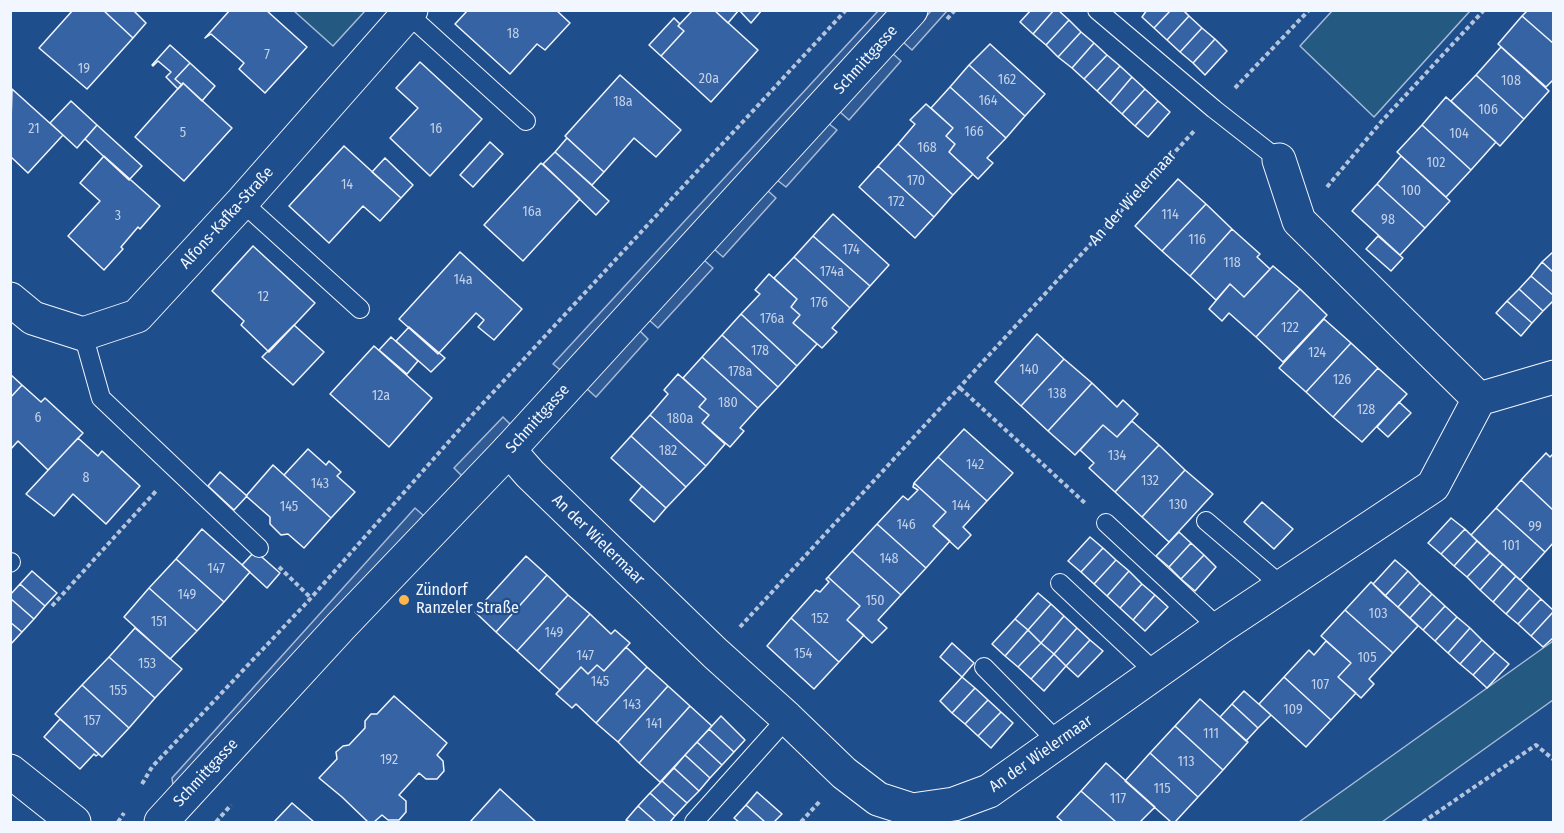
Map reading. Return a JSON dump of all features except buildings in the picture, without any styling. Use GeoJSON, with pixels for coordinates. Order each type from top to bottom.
{"type":"FeatureCollection","features":[{"type":"Feature","properties":{"kind":"street","name":"Schmittgasse"},"geometry":{"type":"LineString","coordinates":[[161,822],[341,626],[509,450],[911,10]]}},
{"type":"Feature","properties":{"kind":"street","name":"Alfons-Kafka-Straße"},"geometry":{"type":"LineString","coordinates":[[83,334],[137,316],[242,202],[410,12]]}},
{"type":"Feature","properties":{"kind":"street"},"geometry":{"type":"LineString","coordinates":[[1279,160],[1299,221],[1479,399],[1554,377]]}},
{"type":"Feature","properties":{"kind":"street"},"geometry":{"type":"LineString","coordinates":[[10,299],[33,318],[83,334]]}},
{"type":"Feature","properties":{"kind":"street","name":"An der Wielermaar"},"geometry":{"type":"LineString","coordinates":[[509,450],[530,474],[715,653],[844,773],[878,799],[912,810],[954,804],[989,791],[1219,628],[1433,486],[1479,399]]}},
{"type":"Feature","properties":{"kind":"street"},"geometry":{"type":"LineString","coordinates":[[10,771],[74,822]]}},
{"type":"Feature","properties":{"kind":"lane"},"geometry":{"type":"LineString","coordinates":[[1097,10],[1214,109],[1279,160]]}},
{"type":"Feature","properties":{"kind":"lane","name":"Alfons-Kafka-Straße"},"geometry":{"type":"LineString","coordinates":[[410,12],[526,121]]}},
{"type":"Feature","properties":{"kind":"lane"},"geometry":{"type":"LineString","coordinates":[[242,202],[360,309]]}},
{"type":"Feature","properties":{"kind":"lane"},"geometry":{"type":"LineString","coordinates":[[83,334],[102,398],[259,548]]}},
{"type":"Feature","properties":{"kind":"lane"},"geometry":{"type":"LineString","coordinates":[[1206,520],[1282,586]]}},
{"type":"Feature","properties":{"kind":"lane"},"geometry":{"type":"LineString","coordinates":[[1106,522],[1219,628]]}},
{"type":"Feature","properties":{"kind":"lane"},"geometry":{"type":"LineString","coordinates":[[1060,583],[1156,673]]}},
{"type":"Feature","properties":{"kind":"lane"},"geometry":{"type":"LineString","coordinates":[[984,667],[1058,742]]}},
{"type":"Feature","properties":{"kind":"lane"},"geometry":{"type":"LineString","coordinates":[[694,822],[787,718]]}},
{"type":"Feature","properties":{"kind":"path"},"geometry":{"type":"LineString","coordinates":[[141,786],[152,767],[311,598],[474,412],[846,10]]}},
{"type":"Feature","properties":{"kind":"path","name":"An der Wielermaar"},"geometry":{"type":"LineString","coordinates":[[715,653],[1214,109],[1309,10]]}},
{"type":"Feature","properties":{"kind":"path"},"geometry":{"type":"LineString","coordinates":[[1299,221],[1381,122],[1484,10]]}},
{"type":"Feature","properties":{"kind":"path"},"geometry":{"type":"LineString","coordinates":[[960,388],[1106,522]]}},
{"type":"Feature","properties":{"kind":"path"},"geometry":{"type":"LineString","coordinates":[[52,606],[176,470]]}},
{"type":"Feature","properties":{"kind":"path"},"geometry":{"type":"LineString","coordinates":[[259,548],[311,598]]}},
{"type":"Feature","properties":{"kind":"path"},"geometry":{"type":"LineString","coordinates":[[1423,822],[1536,745],[1554,760]]}},
{"type":"Feature","properties":{"kind":"path"},"geometry":{"type":"LineString","coordinates":[[118,822],[129,804]]}},
{"type":"Feature","properties":{"kind":"shaded area"},"geometry":{"type":"Polygon","coordinates":[[[294,11],[365,11],[333,46],[294,11]]]}},
{"type":"Feature","properties":{"kind":"shaded area"},"geometry":{"type":"Polygon","coordinates":[[[878,11],[895,11],[563,372],[553,364],[878,11]]]}},
{"type":"Feature","properties":{"kind":"shaded area"},"geometry":{"type":"Polygon","coordinates":[[[931,11],[947,11],[912,50],[903,42],[931,11]]]}},
{"type":"Feature","properties":{"kind":"shaded area"},"geometry":{"type":"Polygon","coordinates":[[[1332,11],[1470,11],[1374,117],[1300,46],[1332,11]]]}},
{"type":"Feature","properties":{"kind":"shaded area"},"geometry":{"type":"Polygon","coordinates":[[[892,53],[901,61],[849,120],[840,112],[892,53]]]}},
{"type":"Feature","properties":{"kind":"shaded area"},"geometry":{"type":"Polygon","coordinates":[[[828,123],[837,130],[786,187],[777,180],[828,123]]]}},
{"type":"Feature","properties":{"kind":"shaded area"},"geometry":{"type":"Polygon","coordinates":[[[767,190],[776,198],[723,257],[714,249],[767,190]]]}},
{"type":"Feature","properties":{"kind":"shaded area"},"geometry":{"type":"Polygon","coordinates":[[[704,260],[713,268],[658,328],[649,320],[704,260]]]}},
{"type":"Feature","properties":{"kind":"shaded area"},"geometry":{"type":"Polygon","coordinates":[[[638,329],[648,339],[596,397],[586,388],[638,329]]]}},
{"type":"Feature","properties":{"kind":"shaded area"},"geometry":{"type":"Polygon","coordinates":[[[503,417],[511,425],[462,476],[454,468],[503,417]]]}},
{"type":"Feature","properties":{"kind":"shaded area"},"geometry":{"type":"Polygon","coordinates":[[[415,508],[424,516],[174,793],[172,778],[415,508]]]}},
{"type":"Feature","properties":{"kind":"shaded area"},"geometry":{"type":"Polygon","coordinates":[[[1553,641],[1553,700],[1382,822],[1299,822],[1553,641]]]}},
{"type":"Feature","properties":{"kind":"place","name":"Zündorf Ranzeler Straße"},"geometry":{"type":"Point","coordinates":[404,600]}}]}
